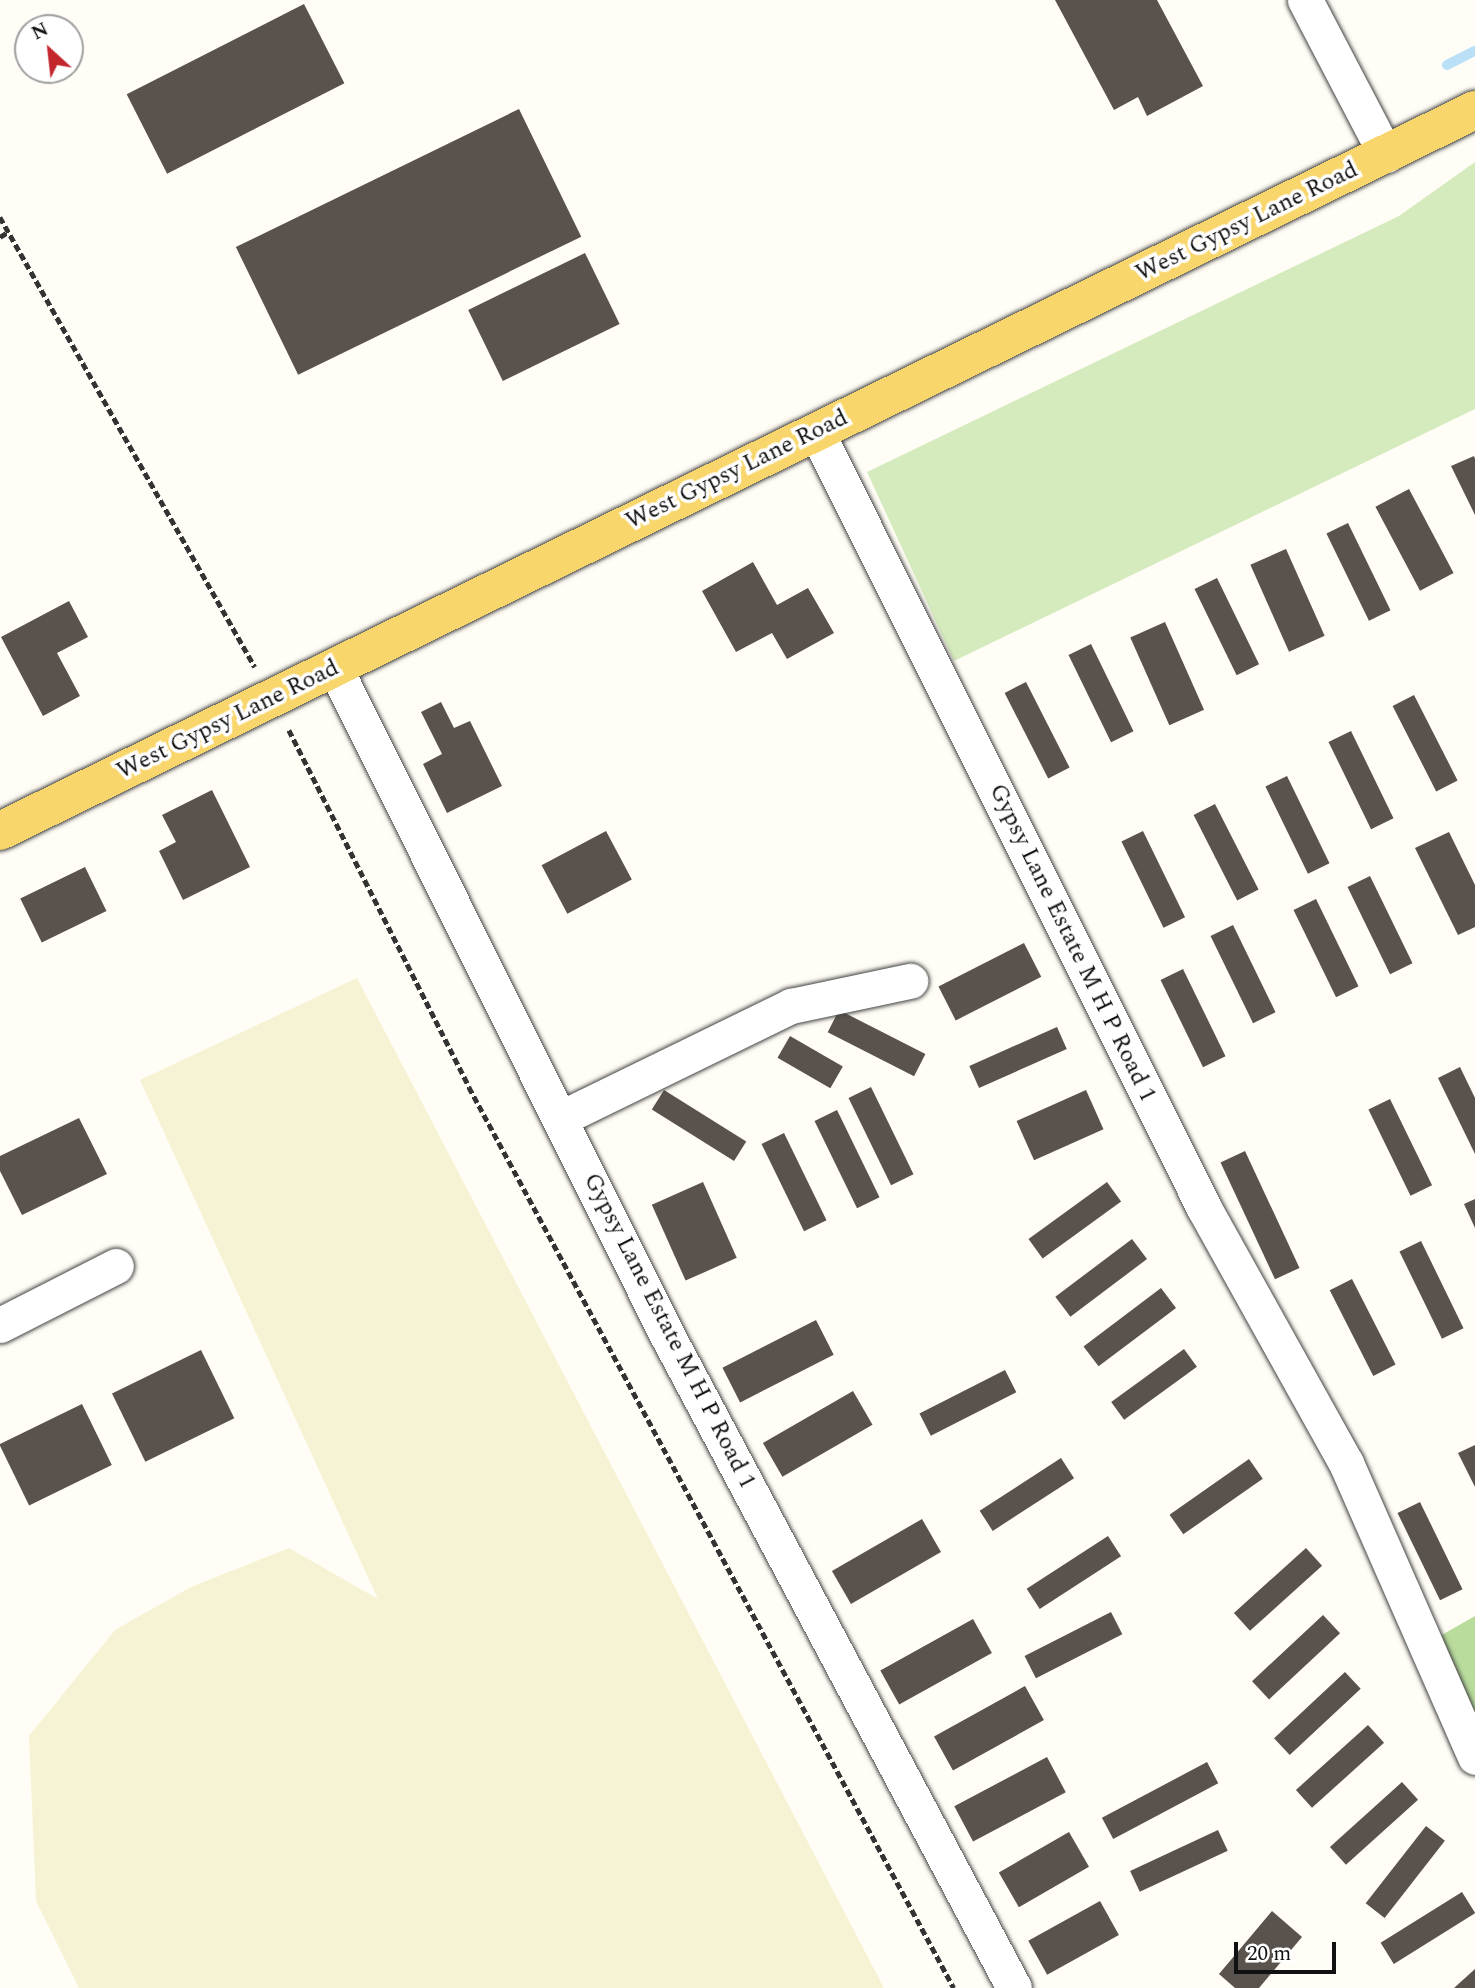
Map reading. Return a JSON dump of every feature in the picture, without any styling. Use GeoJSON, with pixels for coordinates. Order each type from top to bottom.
{"type":"FeatureCollection","features":[{"type":"Feature","properties":{"kind":"main road","name":"West Gypsy Lane Road"},"geometry":{"type":"LineString","coordinates":[[0,831],[1475,110]]}},
{"type":"Feature","properties":{"kind":"street"},"geometry":{"type":"LineString","coordinates":[[1305,0],[1386,155]]}},
{"type":"Feature","properties":{"kind":"street","name":"Gypsy Lane Estate M H P Road 1"},"geometry":{"type":"LineString","coordinates":[[816,431],[1204,1208],[1346,1463],[1475,1757]]}},
{"type":"Feature","properties":{"kind":"street","name":"Gypsy Lane Estate M H P Road 1"},"geometry":{"type":"LineString","coordinates":[[335,668],[667,1335],[1014,1988]]}},
{"type":"Feature","properties":{"kind":"street"},"geometry":{"type":"LineString","coordinates":[[561,1118],[791,1006],[841,992],[879,992],[910,981]]}},
{"type":"Feature","properties":{"kind":"street"},"geometry":{"type":"LineString","coordinates":[[0,1325],[116,1266]]}},
{"type":"Feature","properties":{"kind":"path"},"geometry":{"type":"LineString","coordinates":[[0,217],[273,698],[470,1087],[954,1988]]}},
{"type":"Feature","properties":{"kind":"path"},"geometry":{"type":"LineString","coordinates":[[0,237],[8,232]]}},
{"type":"Feature","properties":{"kind":"shaded area"},"geometry":{"type":"Polygon","coordinates":[[[357,978],[884,1988],[79,1988],[36,1901],[29,1736],[115,1630],[191,1587],[289,1548],[378,1599],[140,1080],[357,978]]]}},
{"type":"Feature","properties":{"kind":"green space"},"geometry":{"type":"Polygon","coordinates":[[[1475,162],[1475,409],[954,661],[867,472],[1399,216],[1475,162]]]}},
{"type":"Feature","properties":{"kind":"green space"},"geometry":{"type":"Polygon","coordinates":[[[1475,1616],[1475,1757],[1426,1644],[1475,1616]]]}},
{"type":"Feature","properties":{"kind":"building"},"geometry":{"type":"Polygon","coordinates":[[[1055,0],[1157,0],[1203,86],[1147,116],[1138,97],[1114,110],[1055,0]]]}},
{"type":"Feature","properties":{"kind":"building"},"geometry":{"type":"Polygon","coordinates":[[[304,4],[344,83],[167,174],[127,94],[304,4]]]}},
{"type":"Feature","properties":{"kind":"building"},"geometry":{"type":"Polygon","coordinates":[[[519,109],[581,237],[298,375],[236,247],[519,109]]]}},
{"type":"Feature","properties":{"kind":"building"},"geometry":{"type":"Polygon","coordinates":[[[585,253],[620,324],[503,381],[468,310],[585,253]]]}},
{"type":"Feature","properties":{"kind":"building"},"geometry":{"type":"Polygon","coordinates":[[[1474,456],[1475,459],[1475,515],[1451,466],[1474,456]]]}},
{"type":"Feature","properties":{"kind":"building"},"geometry":{"type":"Polygon","coordinates":[[[1409,489],[1454,573],[1420,591],[1375,507],[1409,489]]]}},
{"type":"Feature","properties":{"kind":"building"},"geometry":{"type":"Polygon","coordinates":[[[1348,523],[1391,610],[1369,621],[1326,534],[1348,523]]]}},
{"type":"Feature","properties":{"kind":"building"},"geometry":{"type":"Polygon","coordinates":[[[1286,549],[1325,636],[1289,652],[1250,565],[1286,549]]]}},
{"type":"Feature","properties":{"kind":"building"},"geometry":{"type":"Polygon","coordinates":[[[753,562],[777,605],[808,588],[834,633],[787,659],[772,633],[736,652],[702,591],[753,562]]]}},
{"type":"Feature","properties":{"kind":"building"},"geometry":{"type":"Polygon","coordinates":[[[1217,578],[1259,664],[1237,675],[1195,589],[1217,578]]]}},
{"type":"Feature","properties":{"kind":"building"},"geometry":{"type":"Polygon","coordinates":[[[69,601],[88,637],[57,653],[80,696],[43,716],[1,637],[69,601]]]}},
{"type":"Feature","properties":{"kind":"building"},"geometry":{"type":"Polygon","coordinates":[[[1165,622],[1204,710],[1169,725],[1130,637],[1165,622]]]}},
{"type":"Feature","properties":{"kind":"building"},"geometry":{"type":"Polygon","coordinates":[[[1091,644],[1134,731],[1111,742],[1069,655],[1091,644]]]}},
{"type":"Feature","properties":{"kind":"building"},"geometry":{"type":"Polygon","coordinates":[[[1026,682],[1070,768],[1048,778],[1005,693],[1026,682]]]}},
{"type":"Feature","properties":{"kind":"building"},"geometry":{"type":"Polygon","coordinates":[[[1414,695],[1458,781],[1436,791],[1393,706],[1414,695]]]}},
{"type":"Feature","properties":{"kind":"building"},"geometry":{"type":"Polygon","coordinates":[[[441,702],[454,728],[470,721],[502,786],[447,813],[423,764],[442,754],[421,712],[441,702]]]}},
{"type":"Feature","properties":{"kind":"building"},"geometry":{"type":"Polygon","coordinates":[[[1351,731],[1394,818],[1371,829],[1329,742],[1351,731]]]}},
{"type":"Feature","properties":{"kind":"building"},"geometry":{"type":"Polygon","coordinates":[[[1287,776],[1330,863],[1308,874],[1265,787],[1287,776]]]}},
{"type":"Feature","properties":{"kind":"building"},"geometry":{"type":"Polygon","coordinates":[[[212,790],[250,867],[183,900],[159,851],[176,842],[162,815],[212,790]]]}},
{"type":"Feature","properties":{"kind":"building"},"geometry":{"type":"Polygon","coordinates":[[[1215,804],[1259,890],[1237,900],[1194,815],[1215,804]]]}},
{"type":"Feature","properties":{"kind":"building"},"geometry":{"type":"Polygon","coordinates":[[[606,831],[632,880],[567,914],[542,865],[606,831]]]}},
{"type":"Feature","properties":{"kind":"building"},"geometry":{"type":"Polygon","coordinates":[[[1143,831],[1185,917],[1164,928],[1121,842],[1143,831]]]}},
{"type":"Feature","properties":{"kind":"building"},"geometry":{"type":"Polygon","coordinates":[[[1449,832],[1475,885],[1475,927],[1458,935],[1415,848],[1449,832]]]}},
{"type":"Feature","properties":{"kind":"building"},"geometry":{"type":"Polygon","coordinates":[[[85,867],[106,911],[42,943],[20,899],[85,867]]]}},
{"type":"Feature","properties":{"kind":"building"},"geometry":{"type":"Polygon","coordinates":[[[1370,876],[1413,963],[1390,974],[1348,887],[1370,876]]]}},
{"type":"Feature","properties":{"kind":"building"},"geometry":{"type":"Polygon","coordinates":[[[1316,899],[1359,986],[1336,997],[1294,910],[1316,899]]]}},
{"type":"Feature","properties":{"kind":"building"},"geometry":{"type":"Polygon","coordinates":[[[1233,925],[1276,1012],[1253,1023],[1211,936],[1233,925]]]}},
{"type":"Feature","properties":{"kind":"building"},"geometry":{"type":"Polygon","coordinates":[[[1024,943],[1041,977],[956,1020],[938,987],[1024,943]]]}},
{"type":"Feature","properties":{"kind":"building"},"geometry":{"type":"Polygon","coordinates":[[[1183,969],[1226,1056],[1203,1067],[1161,980],[1183,969]]]}},
{"type":"Feature","properties":{"kind":"building"},"geometry":{"type":"Polygon","coordinates":[[[839,1010],[925,1054],[914,1076],[828,1032],[839,1010]]]}},
{"type":"Feature","properties":{"kind":"building"},"geometry":{"type":"Polygon","coordinates":[[[1057,1027],[1067,1049],[979,1088],[969,1066],[1057,1027]]]}},
{"type":"Feature","properties":{"kind":"building"},"geometry":{"type":"Polygon","coordinates":[[[790,1036],[843,1066],[830,1088],[778,1058],[790,1036]]]}},
{"type":"Feature","properties":{"kind":"building"},"geometry":{"type":"Polygon","coordinates":[[[1460,1067],[1475,1098],[1475,1154],[1438,1078],[1460,1067]]]}},
{"type":"Feature","properties":{"kind":"building"},"geometry":{"type":"Polygon","coordinates":[[[871,1087],[914,1174],[891,1185],[849,1098],[871,1087]]]}},
{"type":"Feature","properties":{"kind":"building"},"geometry":{"type":"Polygon","coordinates":[[[664,1090],[746,1141],[734,1161],[652,1110],[664,1090]]]}},
{"type":"Feature","properties":{"kind":"building"},"geometry":{"type":"Polygon","coordinates":[[[1086,1090],[1103,1129],[1034,1160],[1017,1121],[1086,1090]]]}},
{"type":"Feature","properties":{"kind":"building"},"geometry":{"type":"Polygon","coordinates":[[[1390,1099],[1432,1185],[1411,1196],[1368,1110],[1390,1099]]]}},
{"type":"Feature","properties":{"kind":"building"},"geometry":{"type":"Polygon","coordinates":[[[837,1110],[880,1197],[857,1208],[815,1121],[837,1110]]]}},
{"type":"Feature","properties":{"kind":"building"},"geometry":{"type":"Polygon","coordinates":[[[79,1118],[107,1174],[22,1215],[0,1171],[0,1156],[79,1118]]]}},
{"type":"Feature","properties":{"kind":"building"},"geometry":{"type":"Polygon","coordinates":[[[784,1133],[827,1220],[804,1231],[762,1144],[784,1133]]]}},
{"type":"Feature","properties":{"kind":"building"},"geometry":{"type":"Polygon","coordinates":[[[1245,1151],[1300,1268],[1275,1279],[1221,1162],[1245,1151]]]}},
{"type":"Feature","properties":{"kind":"building"},"geometry":{"type":"Polygon","coordinates":[[[703,1182],[737,1258],[686,1281],[652,1205],[703,1182]]]}},
{"type":"Feature","properties":{"kind":"building"},"geometry":{"type":"Polygon","coordinates":[[[1107,1182],[1121,1201],[1043,1258],[1029,1239],[1107,1182]]]}},
{"type":"Feature","properties":{"kind":"building"},"geometry":{"type":"Polygon","coordinates":[[[1475,1199],[1475,1228],[1464,1204],[1475,1199]]]}},
{"type":"Feature","properties":{"kind":"building"},"geometry":{"type":"Polygon","coordinates":[[[1132,1239],[1147,1259],[1070,1317],[1055,1297],[1132,1239]]]}},
{"type":"Feature","properties":{"kind":"building"},"geometry":{"type":"Polygon","coordinates":[[[1421,1241],[1464,1328],[1442,1339],[1399,1252],[1421,1241]]]}},
{"type":"Feature","properties":{"kind":"building"},"geometry":{"type":"Polygon","coordinates":[[[1352,1279],[1396,1365],[1373,1376],[1330,1290],[1352,1279]]]}},
{"type":"Feature","properties":{"kind":"building"},"geometry":{"type":"Polygon","coordinates":[[[1161,1288],[1176,1308],[1099,1366],[1084,1346],[1161,1288]]]}},
{"type":"Feature","properties":{"kind":"building"},"geometry":{"type":"Polygon","coordinates":[[[816,1320],[834,1355],[740,1402],[722,1368],[816,1320]]]}},
{"type":"Feature","properties":{"kind":"building"},"geometry":{"type":"Polygon","coordinates":[[[1184,1349],[1197,1367],[1124,1420],[1111,1402],[1184,1349]]]}},
{"type":"Feature","properties":{"kind":"building"},"geometry":{"type":"Polygon","coordinates":[[[201,1350],[234,1418],[145,1462],[112,1393],[201,1350]]]}},
{"type":"Feature","properties":{"kind":"building"},"geometry":{"type":"Polygon","coordinates":[[[1005,1370],[1016,1392],[931,1436],[919,1414],[1005,1370]]]}},
{"type":"Feature","properties":{"kind":"building"},"geometry":{"type":"Polygon","coordinates":[[[853,1391],[873,1425],[782,1477],[763,1443],[853,1391]]]}},
{"type":"Feature","properties":{"kind":"building"},"geometry":{"type":"Polygon","coordinates":[[[82,1404],[112,1465],[29,1505],[0,1444],[82,1404]]]}},
{"type":"Feature","properties":{"kind":"building"},"geometry":{"type":"Polygon","coordinates":[[[1475,1445],[1475,1487],[1458,1453],[1475,1445]]]}},
{"type":"Feature","properties":{"kind":"building"},"geometry":{"type":"Polygon","coordinates":[[[1061,1458],[1074,1478],[993,1531],[980,1511],[1061,1458]]]}},
{"type":"Feature","properties":{"kind":"building"},"geometry":{"type":"Polygon","coordinates":[[[1249,1459],[1263,1479],[1183,1534],[1170,1515],[1249,1459]]]}},
{"type":"Feature","properties":{"kind":"building"},"geometry":{"type":"Polygon","coordinates":[[[1420,1502],[1463,1589],[1440,1600],[1398,1513],[1420,1502]]]}},
{"type":"Feature","properties":{"kind":"building"},"geometry":{"type":"Polygon","coordinates":[[[922,1519],[941,1552],[851,1604],[832,1571],[922,1519]]]}},
{"type":"Feature","properties":{"kind":"building"},"geometry":{"type":"Polygon","coordinates":[[[1108,1536],[1121,1556],[1040,1609],[1027,1589],[1108,1536]]]}},
{"type":"Feature","properties":{"kind":"building"},"geometry":{"type":"Polygon","coordinates":[[[1306,1548],[1322,1566],[1250,1631],[1234,1613],[1306,1548]]]}},
{"type":"Feature","properties":{"kind":"building"},"geometry":{"type":"Polygon","coordinates":[[[1111,1612],[1122,1634],[1036,1678],[1025,1656],[1111,1612]]]}},
{"type":"Feature","properties":{"kind":"building"},"geometry":{"type":"Polygon","coordinates":[[[1323,1615],[1340,1633],[1269,1699],[1252,1681],[1323,1615]]]}},
{"type":"Feature","properties":{"kind":"building"},"geometry":{"type":"Polygon","coordinates":[[[973,1619],[992,1653],[899,1704],[880,1670],[973,1619]]]}},
{"type":"Feature","properties":{"kind":"building"},"geometry":{"type":"Polygon","coordinates":[[[1345,1672],[1361,1689],[1290,1755],[1274,1738],[1345,1672]]]}},
{"type":"Feature","properties":{"kind":"building"},"geometry":{"type":"Polygon","coordinates":[[[1025,1686],[1044,1720],[953,1771],[934,1736],[1025,1686]]]}},
{"type":"Feature","properties":{"kind":"building"},"geometry":{"type":"Polygon","coordinates":[[[1368,1725],[1384,1743],[1312,1808],[1296,1790],[1368,1725]]]}},
{"type":"Feature","properties":{"kind":"building"},"geometry":{"type":"Polygon","coordinates":[[[1047,1757],[1066,1792],[973,1842],[954,1806],[1047,1757]]]}},
{"type":"Feature","properties":{"kind":"building"},"geometry":{"type":"Polygon","coordinates":[[[1207,1762],[1218,1783],[1113,1839],[1102,1818],[1207,1762]]]}},
{"type":"Feature","properties":{"kind":"building"},"geometry":{"type":"Polygon","coordinates":[[[1402,1782],[1418,1800],[1346,1865],[1330,1847],[1402,1782]]]}},
{"type":"Feature","properties":{"kind":"building"},"geometry":{"type":"Polygon","coordinates":[[[1426,1826],[1445,1841],[1385,1918],[1366,1903],[1426,1826]]]}},
{"type":"Feature","properties":{"kind":"building"},"geometry":{"type":"Polygon","coordinates":[[[1218,1830],[1228,1851],[1140,1892],[1130,1871],[1218,1830]]]}},
{"type":"Feature","properties":{"kind":"building"},"geometry":{"type":"Polygon","coordinates":[[[1069,1832],[1089,1867],[1019,1907],[999,1872],[1069,1832]]]}},
{"type":"Feature","properties":{"kind":"building"},"geometry":{"type":"Polygon","coordinates":[[[1462,1892],[1475,1913],[1394,1964],[1381,1943],[1462,1892]]]}},
{"type":"Feature","properties":{"kind":"building"},"geometry":{"type":"Polygon","coordinates":[[[1100,1901],[1119,1935],[1047,1975],[1028,1941],[1100,1901]]]}},
{"type":"Feature","properties":{"kind":"building"},"geometry":{"type":"Polygon","coordinates":[[[1272,1911],[1302,1937],[1259,1988],[1235,1988],[1219,1974],[1272,1911]]]}},
{"type":"Feature","properties":{"kind":"building"},"geometry":{"type":"Polygon","coordinates":[[[1475,1969],[1475,1988],[1454,1988],[1475,1969]]]}},
{"type":"Feature","properties":{"kind":"waterway"},"geometry":{"type":"LineString","coordinates":[[1447,65],[1475,51]]}}]}
